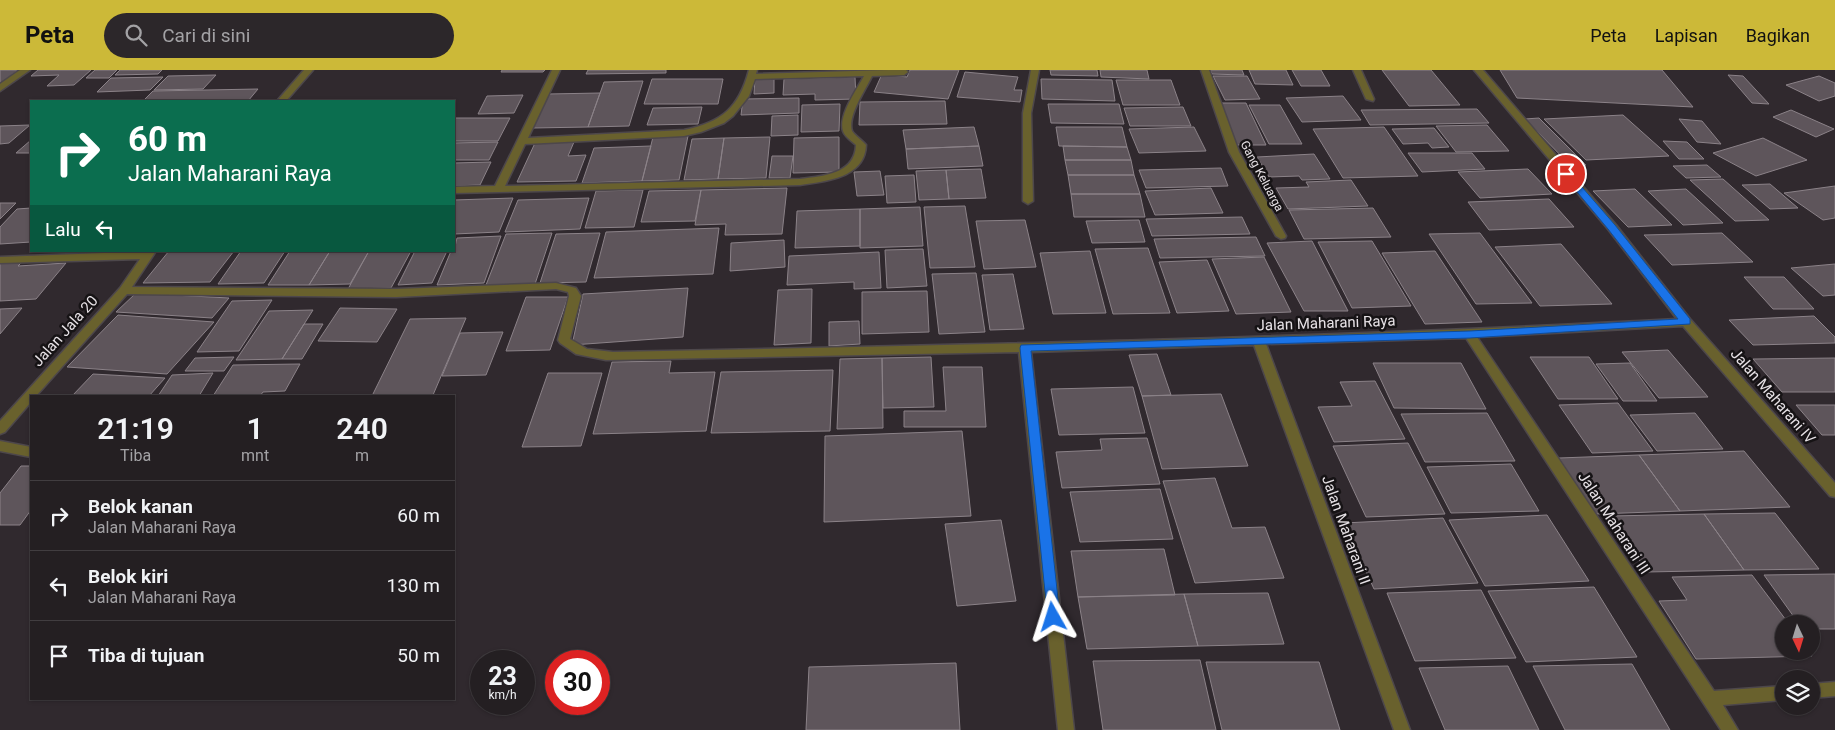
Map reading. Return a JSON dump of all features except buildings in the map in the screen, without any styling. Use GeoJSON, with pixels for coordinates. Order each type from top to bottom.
{"type":"FeatureCollection","features":[{"type":"Feature","properties":{"kind":"street"},"geometry":{"type":"LineString","coordinates":[[0,88],[26,70]]}},
{"type":"Feature","properties":{"kind":"street"},"geometry":{"type":"LineString","coordinates":[[282,100],[309,70]]}},
{"type":"Feature","properties":{"kind":"street"},"geometry":{"type":"LineString","coordinates":[[499,188],[556,70]]}},
{"type":"Feature","properties":{"kind":"street"},"geometry":{"type":"LineString","coordinates":[[1028,201],[1027,114],[1035,70]]}},
{"type":"Feature","properties":{"kind":"street","name":"Gang Keluarga"},"geometry":{"type":"LineString","coordinates":[[1205,70],[1234,152],[1281,236]]}},
{"type":"Feature","properties":{"kind":"street"},"geometry":{"type":"LineString","coordinates":[[1357,70],[1370,99]]}},
{"type":"Feature","properties":{"kind":"street"},"geometry":{"type":"LineString","coordinates":[[1478,70],[1612,227],[1686,322]]}},
{"type":"Feature","properties":{"kind":"street"},"geometry":{"type":"LineString","coordinates":[[522,141],[684,133],[704,129],[726,120],[733,113],[741,102],[753,73],[870,74],[904,72]]}},
{"type":"Feature","properties":{"kind":"street"},"geometry":{"type":"LineString","coordinates":[[455,190],[800,182],[839,175],[854,166],[861,155],[862,145],[848,134],[846,126],[852,106],[870,74]]}},
{"type":"Feature","properties":{"kind":"street"},"geometry":{"type":"LineString","coordinates":[[0,260],[149,253]]}},
{"type":"Feature","properties":{"kind":"street","name":"Jalan Jala 20"},"geometry":{"type":"LineString","coordinates":[[0,429],[124,290],[149,253]]}},
{"type":"Feature","properties":{"kind":"street","name":"Jalan Maharani Raya"},"geometry":{"type":"LineString","coordinates":[[124,290],[386,293],[556,286],[572,290],[575,296],[564,340],[571,348],[582,354],[613,356],[1025,348],[1122,343],[1259,342],[1470,334],[1686,322]]}},
{"type":"Feature","properties":{"kind":"street","name":"Jalan Maharani IV"},"geometry":{"type":"LineString","coordinates":[[1686,322],[1835,492]]}},
{"type":"Feature","properties":{"kind":"street","name":"Jalan Maharani III"},"geometry":{"type":"LineString","coordinates":[[1470,334],[1730,730]]}},
{"type":"Feature","properties":{"kind":"street","name":"Jalan Maharani II"},"geometry":{"type":"LineString","coordinates":[[1259,342],[1402,730]]}},
{"type":"Feature","properties":{"kind":"street"},"geometry":{"type":"LineString","coordinates":[[1025,348],[1066,730]]}},
{"type":"Feature","properties":{"kind":"street"},"geometry":{"type":"LineString","coordinates":[[0,410],[16,409]]}},
{"type":"Feature","properties":{"kind":"street"},"geometry":{"type":"LineString","coordinates":[[0,446],[30,452]]}},
{"type":"Feature","properties":{"kind":"street"},"geometry":{"type":"LineString","coordinates":[[1820,690],[1835,689]]}},
{"type":"Feature","properties":{"kind":"street"},"geometry":{"type":"LineString","coordinates":[[1710,699],[1775,694]]}},
{"type":"Feature","properties":{"kind":"route"},"geometry":{"type":"LineString","coordinates":[[1053,617],[1025,348],[1122,343],[1259,342],[1470,334],[1686,322],[1612,227],[1566,174]]}}]}
